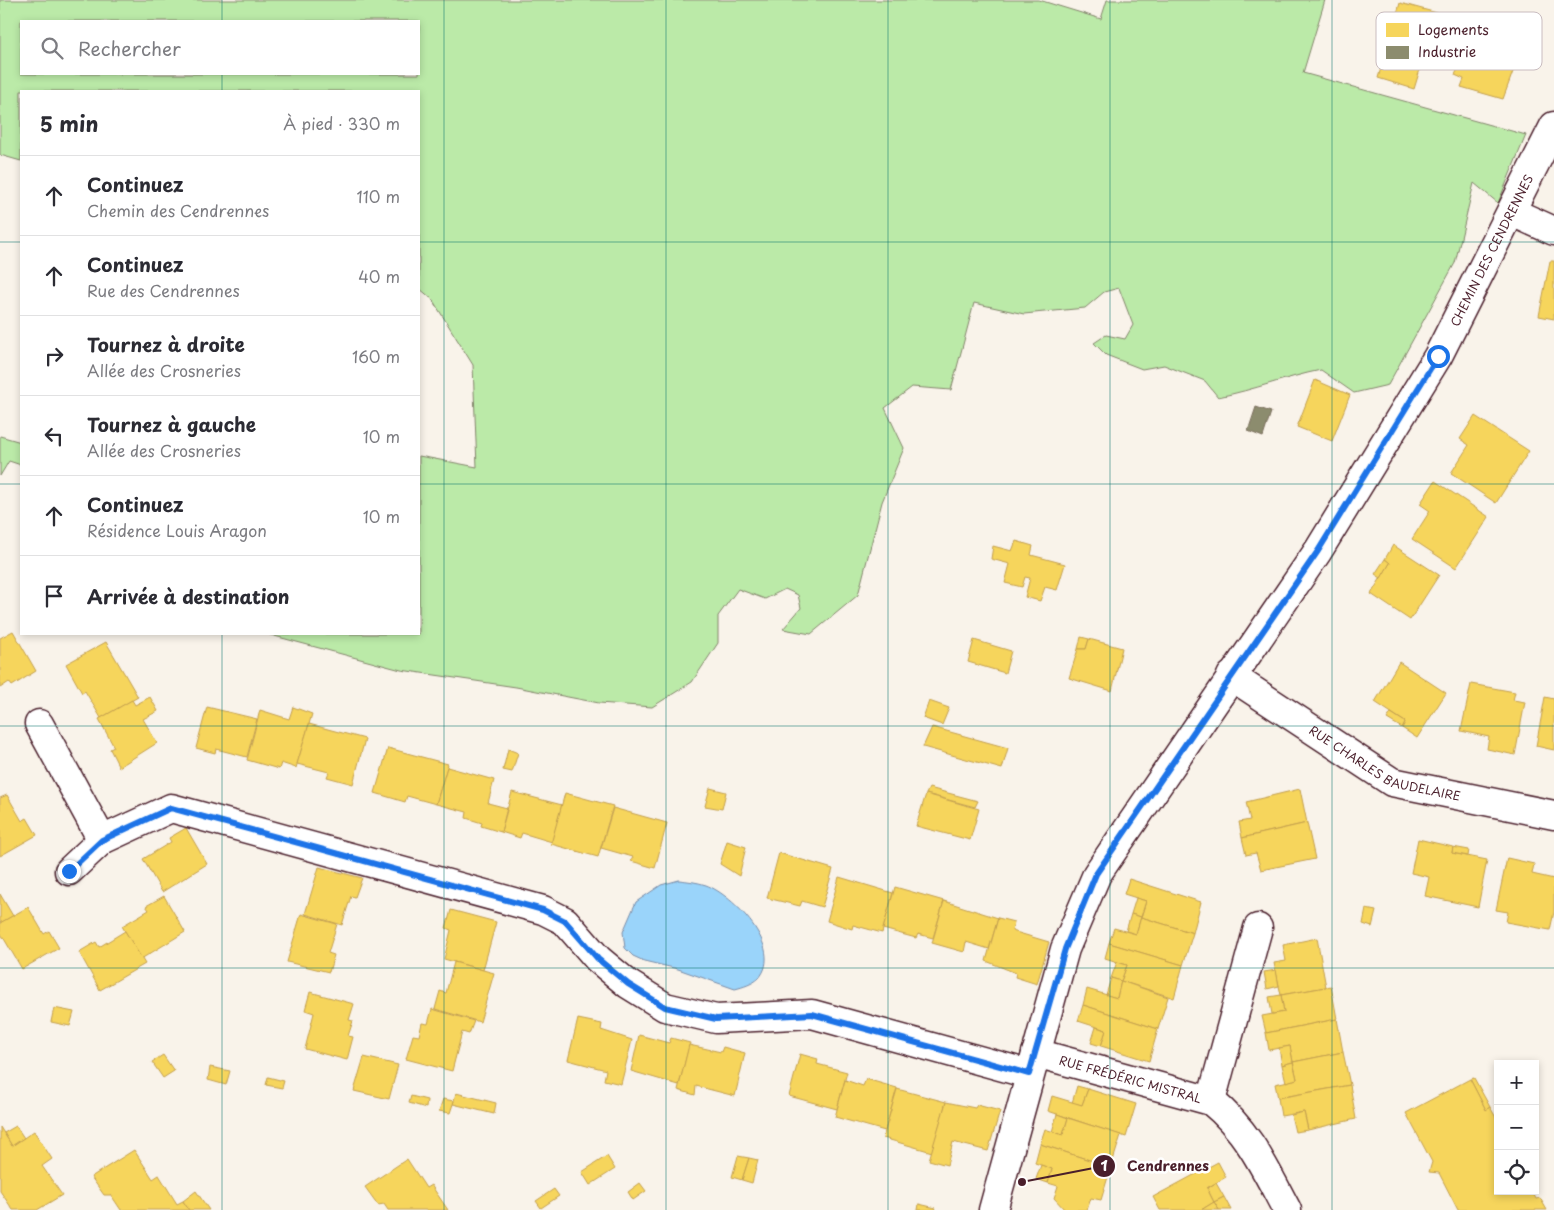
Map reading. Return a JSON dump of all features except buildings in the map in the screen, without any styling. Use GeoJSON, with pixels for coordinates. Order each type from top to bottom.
{"type":"FeatureCollection","features":[{"type":"Feature","properties":{"kind":"street","name":"CHEMIN DES CENDRENNES"},"geometry":{"type":"LineString","coordinates":[[993,1210],[1065,949],[1096,874],[1318,551],[1438,356],[1554,126]]}},
{"type":"Feature","properties":{"kind":"street"},"geometry":{"type":"LineString","coordinates":[[1512,212],[1554,231]]}},
{"type":"Feature","properties":{"kind":"street","name":"RUE CHARLES BAUDELAIRE"},"geometry":{"type":"LineString","coordinates":[[1231,676],[1392,782],[1554,815]]}},
{"type":"Feature","properties":{"kind":"street"},"geometry":{"type":"LineString","coordinates":[[39,724],[102,840]]}},
{"type":"Feature","properties":{"kind":"street","name":"RUE FRÉDÉRIC MISTRAL"},"geometry":{"type":"LineString","coordinates":[[69,871],[102,840],[171,808],[543,910],[565,921],[598,959],[628,984],[665,1007],[716,1019],[812,1014],[1211,1101],[1231,1117],[1248,1139],[1287,1210]]}},
{"type":"Feature","properties":{"kind":"street"},"geometry":{"type":"LineString","coordinates":[[1211,1101],[1258,928]]}},
{"type":"Feature","properties":{"kind":"green space"},"geometry":{"type":"Polygon","coordinates":[[[0,0],[1039,0],[1101,19],[1107,0],[1325,0],[1303,73],[1526,135],[1498,203],[1474,183],[1455,263],[1388,385],[1354,393],[1321,370],[1218,397],[1205,381],[1164,365],[1142,369],[1106,355],[1094,343],[1106,335],[1125,339],[1133,325],[1119,288],[1104,292],[1085,308],[1024,314],[974,303],[951,390],[912,387],[885,408],[904,448],[882,502],[858,595],[811,634],[783,629],[801,608],[798,595],[785,589],[765,599],[738,589],[718,616],[718,643],[692,682],[652,707],[599,703],[516,687],[401,670],[271,635],[420,635],[420,456],[477,467],[473,365],[432,299],[420,289],[420,90],[20,90],[20,161],[0,155],[0,0]]]}},
{"type":"Feature","properties":{"kind":"green space"},"geometry":{"type":"Polygon","coordinates":[[[0,436],[20,442],[20,465],[9,461],[0,476],[0,436]]]}},
{"type":"Feature","properties":{"kind":"water"},"geometry":{"type":"Polygon","coordinates":[[[679,880],[703,884],[717,891],[741,911],[752,924],[761,938],[765,952],[765,966],[757,980],[735,989],[678,969],[644,961],[633,956],[625,948],[623,932],[636,902],[661,885],[679,880]]]}},
{"type":"Feature","properties":{"kind":"place","name":"Cendrennes"},"geometry":{"type":"Point","coordinates":[1022,1182]}},
{"type":"Feature","properties":{"kind":"route"},"geometry":{"type":"LineString","coordinates":[[69,871],[102,840],[171,808],[543,910],[565,921],[598,959],[628,984],[665,1007],[716,1019],[812,1014],[1029,1074],[1065,949],[1096,874],[1318,551],[1438,356]]}}]}
